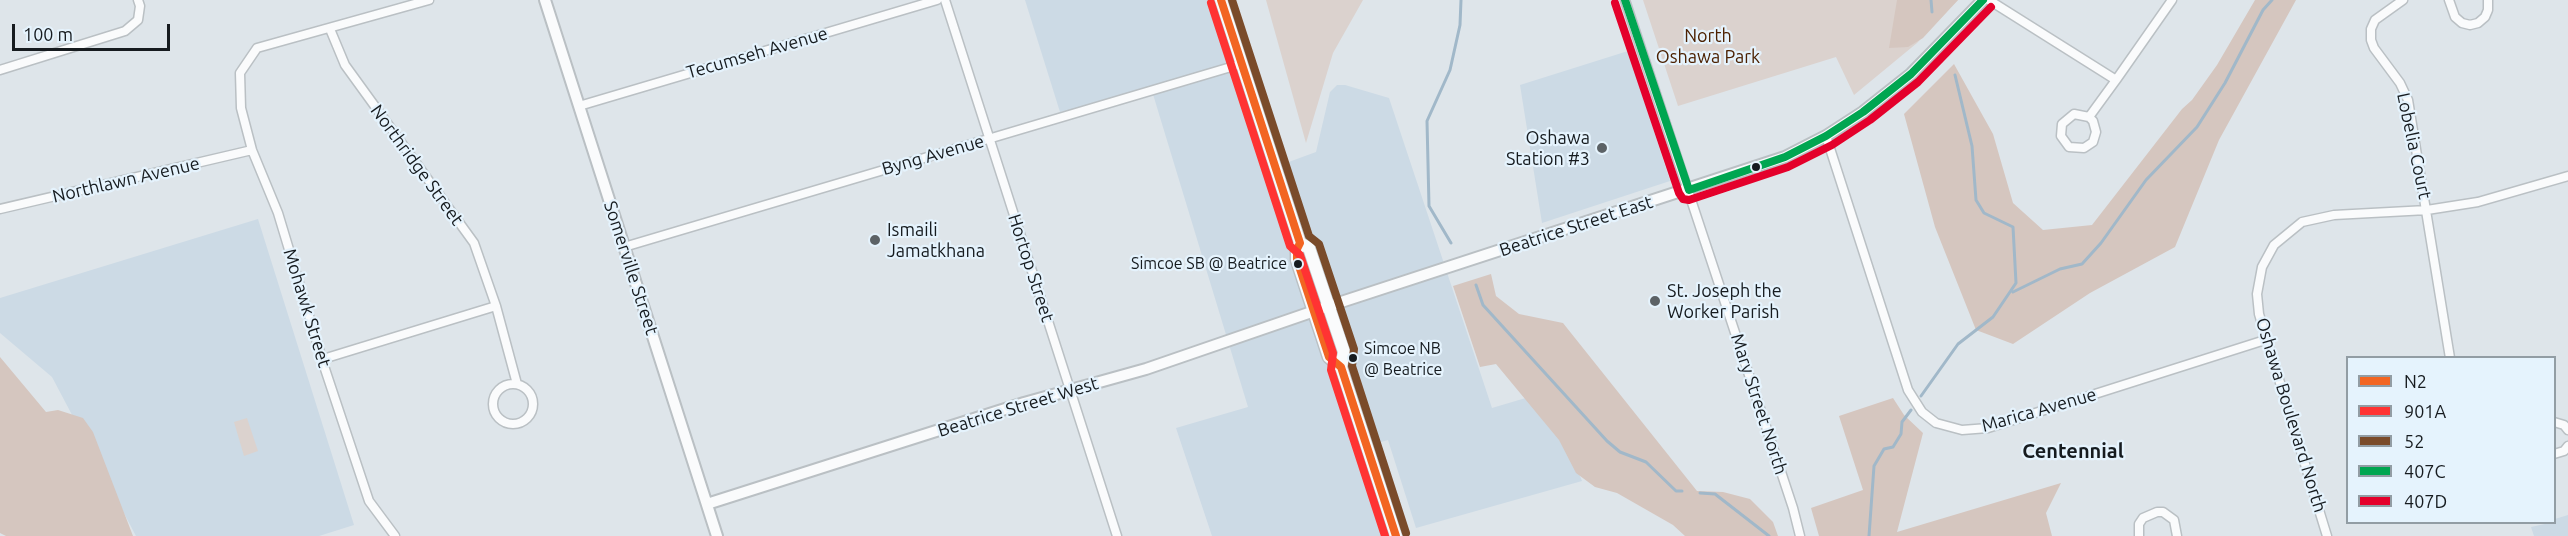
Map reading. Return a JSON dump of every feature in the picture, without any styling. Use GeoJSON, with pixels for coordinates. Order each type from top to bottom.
{"type":"FeatureCollection","features":[{"type":"Feature","properties":{"kind":"main road"},"geometry":{"type":"LineString","coordinates":[[1221,0],[1300,243],[1309,248],[1329,306],[1344,352],[1341,368],[1396,536]]}},
{"type":"Feature","properties":{"kind":"main road"},"geometry":{"type":"LineString","coordinates":[[1300,243],[1297,249],[1298,260],[1329,357],[1341,368]]}},
{"type":"Feature","properties":{"kind":"street"},"geometry":{"type":"LineString","coordinates":[[0,70],[125,31],[138,20],[140,6],[138,0]]}},
{"type":"Feature","properties":{"kind":"street"},"geometry":{"type":"LineString","coordinates":[[330,29],[429,0]]}},
{"type":"Feature","properties":{"kind":"street","name":"Somerville Street"},"geometry":{"type":"LineString","coordinates":[[545,0],[717,536]]}},
{"type":"Feature","properties":{"kind":"street","name":"Tecumseh Avenue"},"geometry":{"type":"LineString","coordinates":[[579,106],[936,0]]}},
{"type":"Feature","properties":{"kind":"street","name":"Hortop Street"},"geometry":{"type":"LineString","coordinates":[[945,0],[1117,536]]}},
{"type":"Feature","properties":{"kind":"street","name":"Mary Street North"},"geometry":{"type":"LineString","coordinates":[[1626,0],[1793,508],[1800,536]]}},
{"type":"Feature","properties":{"kind":"street","name":"Beatrice Street East"},"geometry":{"type":"LineString","coordinates":[[1329,306],[1785,157],[1826,136],[1863,112],[1911,74],[1983,0]]}},
{"type":"Feature","properties":{"kind":"street"},"geometry":{"type":"LineString","coordinates":[[1989,0],[2116,80]]}},
{"type":"Feature","properties":{"kind":"street"},"geometry":{"type":"LineString","coordinates":[[2089,117],[2172,0]]}},
{"type":"Feature","properties":{"kind":"street","name":"Lobelia Court"},"geometry":{"type":"LineString","coordinates":[[2403,0],[2375,21],[2370,29],[2371,40],[2374,48],[2400,82],[2408,100],[2450,356]]}},
{"type":"Feature","properties":{"kind":"street"},"geometry":{"type":"LineString","coordinates":[[2449,0],[2455,17],[2462,23],[2470,25],[2478,23],[2485,17],[2488,0]]}},
{"type":"Feature","properties":{"kind":"street","name":"Mohawk Street"},"geometry":{"type":"LineString","coordinates":[[330,29],[257,48],[240,73],[241,108],[252,150],[278,213],[369,501],[395,536]]}},
{"type":"Feature","properties":{"kind":"street","name":"Northridge Street"},"geometry":{"type":"LineString","coordinates":[[330,29],[345,65],[474,243],[517,384]]}},
{"type":"Feature","properties":{"kind":"street","name":"Byng Avenue"},"geometry":{"type":"LineString","coordinates":[[624,247],[1241,64]]}},
{"type":"Feature","properties":{"kind":"street"},"geometry":{"type":"LineString","coordinates":[[2074,114],[2089,117],[2093,121],[2096,132],[2093,142],[2084,148],[2069,147],[2061,136],[2062,124],[2074,114]]}},
{"type":"Feature","properties":{"kind":"street","name":"Marica Avenue"},"geometry":{"type":"LineString","coordinates":[[1826,136],[1908,390],[1922,412],[1936,423],[1962,430],[1988,428],[2265,340]]}},
{"type":"Feature","properties":{"kind":"street","name":"Northlawn Avenue"},"geometry":{"type":"LineString","coordinates":[[0,210],[252,150]]}},
{"type":"Feature","properties":{"kind":"street","name":"Oshawa Boulevard North"},"geometry":{"type":"LineString","coordinates":[[2327,536],[2265,340],[2257,294],[2262,267],[2274,245],[2302,222],[2334,215],[2427,210],[2478,202],[2568,176]]}},
{"type":"Feature","properties":{"kind":"street"},"geometry":{"type":"LineString","coordinates":[[323,358],[495,306]]}},
{"type":"Feature","properties":{"kind":"street","name":"Beatrice Street West"},"geometry":{"type":"LineString","coordinates":[[707,504],[1024,403],[1146,369],[1329,306]]}},
{"type":"Feature","properties":{"kind":"street"},"geometry":{"type":"LineString","coordinates":[[511,382],[517,384],[526,387],[534,403],[529,417],[513,425],[497,418],[493,410],[493,394],[511,382]]}},
{"type":"Feature","properties":{"kind":"street"},"geometry":{"type":"LineString","coordinates":[[2139,536],[2139,524],[2143,518],[2157,512],[2169,515],[2174,520],[2177,536]]}},
{"type":"Feature","properties":{"kind":"shaded area"},"geometry":{"type":"Polygon","coordinates":[[[1025,0],[1221,0],[1275,167],[1316,152],[1330,92],[1337,85],[1345,85],[1389,98],[1492,408],[1546,392],[1582,481],[1416,528],[1388,440],[1367,446],[1396,536],[1212,536],[1176,428],[1248,407],[1152,91],[1060,112],[1025,0]]]}},
{"type":"Feature","properties":{"kind":"shaded area"},"geometry":{"type":"Polygon","coordinates":[[[1897,0],[1958,0],[1923,38],[1908,47],[1889,48],[1897,0]]]}},
{"type":"Feature","properties":{"kind":"shaded area"},"geometry":{"type":"Polygon","coordinates":[[[2255,0],[2296,0],[2219,140],[2175,247],[2090,293],[2013,344],[1976,330],[1935,227],[1904,114],[1954,64],[1993,134],[2013,203],[2043,230],[2092,225],[2182,109],[2192,100],[2217,65],[2255,0]]]}},
{"type":"Feature","properties":{"kind":"shaded area"},"geometry":{"type":"Polygon","coordinates":[[[1628,51],[1670,181],[1542,223],[1520,85],[1628,51]]]}},
{"type":"Feature","properties":{"kind":"shaded area"},"geometry":{"type":"Polygon","coordinates":[[[258,219],[354,525],[319,536],[136,536],[52,377],[0,333],[0,298],[258,219]]]}},
{"type":"Feature","properties":{"kind":"shaded area"},"geometry":{"type":"Polygon","coordinates":[[[1491,274],[1496,296],[1519,314],[1563,323],[1697,491],[1723,492],[1750,499],[1773,522],[1778,536],[1685,536],[1673,525],[1617,493],[1595,487],[1576,473],[1559,440],[1496,364],[1480,367],[1453,286],[1491,274]]]}},
{"type":"Feature","properties":{"kind":"shaded area"},"geometry":{"type":"Polygon","coordinates":[[[0,357],[46,412],[58,410],[83,418],[93,432],[133,536],[6,536],[0,533],[0,357]]]}},
{"type":"Feature","properties":{"kind":"shaded area"},"geometry":{"type":"Polygon","coordinates":[[[1893,398],[1904,415],[1923,433],[1897,532],[2061,483],[2046,513],[2052,536],[1819,536],[1811,508],[1863,490],[1839,416],[1893,398]]]}},
{"type":"Feature","properties":{"kind":"shaded area"},"geometry":{"type":"Polygon","coordinates":[[[2568,515],[2568,536],[2534,536],[2531,527],[2556,524],[2556,519],[2568,515]]]}},
{"type":"Feature","properties":{"kind":"green space"},"geometry":{"type":"Polygon","coordinates":[[[1266,0],[1363,0],[1333,53],[1306,143],[1266,0]]]}},
{"type":"Feature","properties":{"kind":"green space","name":"North Oshawa Park"},"geometry":{"type":"Polygon","coordinates":[[[1643,0],[1958,0],[1917,43],[1854,95],[1836,57],[1678,106],[1643,0]]]}},
{"type":"Feature","properties":{"kind":"green space"},"geometry":{"type":"Polygon","coordinates":[[[247,418],[258,451],[244,456],[234,422],[247,418]]]}},
{"type":"Feature","properties":{"kind":"waterway"},"geometry":{"type":"LineString","coordinates":[[1451,243],[1429,206],[1427,121],[1450,70],[1460,25],[1461,0]]}},
{"type":"Feature","properties":{"kind":"waterway"},"geometry":{"type":"LineString","coordinates":[[1931,0],[1932,12]]}},
{"type":"Feature","properties":{"kind":"waterway"},"geometry":{"type":"LineString","coordinates":[[2013,292],[2060,269],[2082,264],[2101,243],[2146,180],[2197,127],[2225,83],[2263,10],[2272,0]]}},
{"type":"Feature","properties":{"kind":"waterway"},"geometry":{"type":"LineString","coordinates":[[1921,396],[1958,344],[1993,317],[2016,283],[2013,227],[1984,213],[1976,200],[1972,146],[1955,75]]}},
{"type":"Feature","properties":{"kind":"waterway"},"geometry":{"type":"LineString","coordinates":[[1476,285],[1483,305],[1607,441],[1620,452],[1646,462],[1676,491],[1682,491]]}},
{"type":"Feature","properties":{"kind":"waterway"},"geometry":{"type":"LineString","coordinates":[[1869,536],[1874,466],[1884,449],[1893,447],[1901,434],[1902,422],[1911,410]]}},
{"type":"Feature","properties":{"kind":"waterway"},"geometry":{"type":"LineString","coordinates":[[1700,493],[1715,494],[1769,536]]}},
{"type":"Feature","properties":{"kind":"transit line","name":"N2"},"geometry":{"type":"LineString","coordinates":[[1221,0],[1300,243],[1297,249],[1297,260],[1329,357],[1341,367],[1396,536]]}},
{"type":"Feature","properties":{"kind":"transit line","name":"52"},"geometry":{"type":"LineString","coordinates":[[1232,0],[1309,236],[1319,244],[1354,349],[1352,366],[1406,533]]}},
{"type":"Feature","properties":{"kind":"transit line","name":"407C"},"geometry":{"type":"LineString","coordinates":[[1625,0],[1689,190],[1785,157],[1826,136],[1863,112],[1911,74],[1983,0]]}},
{"type":"Feature","properties":{"kind":"transit line","name":"901A"},"geometry":{"type":"LineString","coordinates":[[1211,3],[1290,246],[1300,255],[1333,353],[1331,370],[1385,536]]}},
{"type":"Feature","properties":{"kind":"transit line","name":"407D"},"geometry":{"type":"LineString","coordinates":[[1615,3],[1679,193],[1683,199],[1689,200],[1788,167],[1832,145],[1870,120],[1918,82],[1991,7]]}},
{"type":"Feature","properties":{"kind":"place","name":"Oshawa Station #3"},"geometry":{"type":"Point","coordinates":[1602,148]}},
{"type":"Feature","properties":{"kind":"place","name":"Ismaili Jamatkhana"},"geometry":{"type":"Point","coordinates":[875,240]}},
{"type":"Feature","properties":{"kind":"place","name":"Simcoe SB @ Beatrice"},"geometry":{"type":"Point","coordinates":[1298,264]}},
{"type":"Feature","properties":{"kind":"place","name":"St. Joseph the Worker Parish"},"geometry":{"type":"Point","coordinates":[1655,301]}},
{"type":"Feature","properties":{"kind":"place","name":"Simcoe NB @ Beatrice"},"geometry":{"type":"Point","coordinates":[1353,358]}},
{"type":"Feature","properties":{"kind":"district","name":"Centennial"},"geometry":{"type":"Point","coordinates":[2073,451]}}]}
